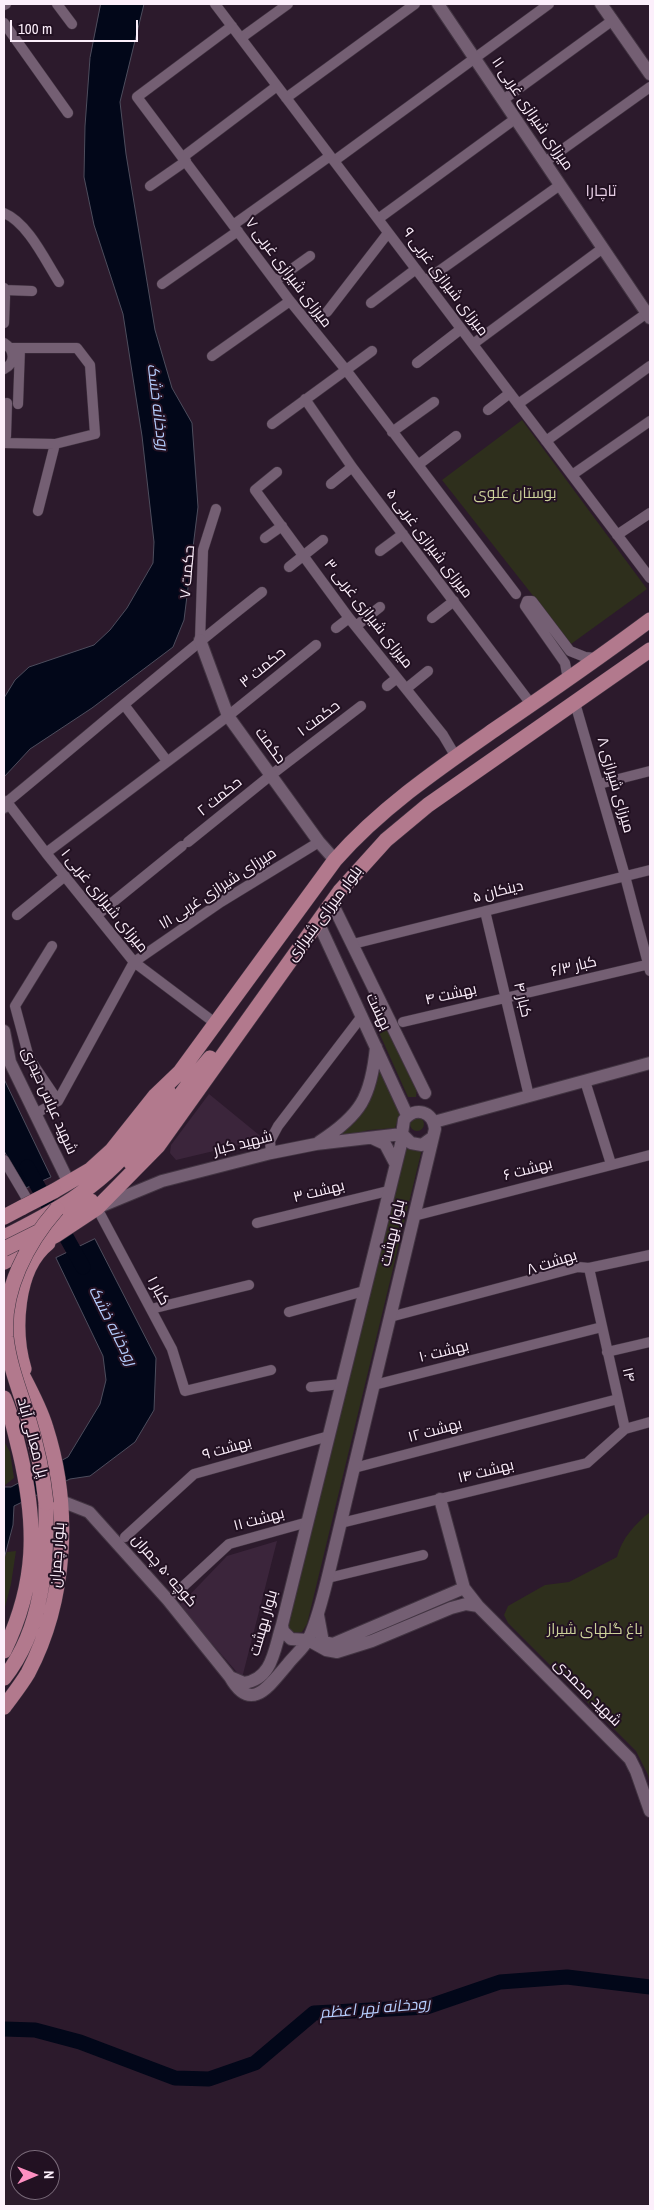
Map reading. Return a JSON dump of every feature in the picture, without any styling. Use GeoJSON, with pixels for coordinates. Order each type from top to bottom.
{"type":"FeatureCollection","features":[{"type":"Feature","properties":{"kind":"main road","name":"بلوار میرزای شیرازی"},"geometry":{"type":"LineString","coordinates":[[4,1218],[90,1170],[112,1150],[150,1102],[186,1075],[215,1023],[335,860],[352,840],[394,802],[456,756],[650,620]]}},
{"type":"Feature","properties":{"kind":"main road","name":"بلوار میرزای شیرازی"},"geometry":{"type":"LineString","coordinates":[[51,1235],[77,1222],[97,1208],[158,1146],[318,922],[371,856],[408,820],[650,650]]}},
{"type":"Feature","properties":{"kind":"main road"},"geometry":{"type":"LineString","coordinates":[[4,1237],[57,1209],[106,1175],[133,1146],[186,1075],[269,990]]}},
{"type":"Feature","properties":{"kind":"main road"},"geometry":{"type":"LineString","coordinates":[[4,1259],[51,1235],[120,1175],[135,1158],[186,1075]]}},
{"type":"Feature","properties":{"kind":"main road","name":"پل معالی آباد"},"geometry":{"type":"LineString","coordinates":[[55,1498],[39,1456],[8,1349],[6,1317],[12,1289],[24,1257],[46,1222],[57,1209]]}},
{"type":"Feature","properties":{"kind":"main road","name":"بلوار چمران"},"geometry":{"type":"LineString","coordinates":[[32,1395],[22,1362],[17,1328],[18,1311],[21,1294],[31,1264],[51,1235]]}},
{"type":"Feature","properties":{"kind":"main road","name":"بلوار چمران"},"geometry":{"type":"LineString","coordinates":[[4,1339],[46,1426],[55,1459],[55,1498],[60,1556],[56,1595],[44,1637],[27,1674],[4,1707]]}},
{"type":"Feature","properties":{"kind":"main road","name":"بلوار چمران"},"geometry":{"type":"LineString","coordinates":[[4,1398],[12,1420],[25,1474],[32,1539],[30,1568],[17,1623],[4,1651]]}},
{"type":"Feature","properties":{"kind":"main road"},"geometry":{"type":"LineString","coordinates":[[4,1678],[23,1647],[41,1594],[55,1498]]}},
{"type":"Feature","properties":{"kind":"street"},"geometry":{"type":"LineString","coordinates":[[57,4],[72,24]]}},
{"type":"Feature","properties":{"kind":"street","name":"میرزای شیرازی غربی ۹"},"geometry":{"type":"LineString","coordinates":[[215,4],[650,578]]}},
{"type":"Feature","properties":{"kind":"street"},"geometry":{"type":"LineString","coordinates":[[241,38],[288,4]]}},
{"type":"Feature","properties":{"kind":"street"},"geometry":{"type":"LineString","coordinates":[[286,98],[415,4]]}},
{"type":"Feature","properties":{"kind":"street","name":"میرزای شیرازی غربی ۱۱"},"geometry":{"type":"LineString","coordinates":[[438,4],[649,315]]}},
{"type":"Feature","properties":{"kind":"street"},"geometry":{"type":"LineString","coordinates":[[162,284],[279,192],[400,112],[549,4]]}},
{"type":"Feature","properties":{"kind":"street"},"geometry":{"type":"LineString","coordinates":[[601,4],[650,74]]}},
{"type":"Feature","properties":{"kind":"street"},"geometry":{"type":"LineString","coordinates":[[503,100],[612,20]]}},
{"type":"Feature","properties":{"kind":"street"},"geometry":{"type":"LineString","coordinates":[[4,22],[68,113]]}},
{"type":"Feature","properties":{"kind":"street","name":"۷ میرزای شیرازی غربی"},"geometry":{"type":"LineString","coordinates":[[232,26],[138,97],[290,301],[346,370],[516,594]]}},
{"type":"Feature","properties":{"kind":"street"},"geometry":{"type":"LineString","coordinates":[[150,186],[277,86]]}},
{"type":"Feature","properties":{"kind":"street"},"geometry":{"type":"LineString","coordinates":[[545,162],[650,87]]}},
{"type":"Feature","properties":{"kind":"street"},"geometry":{"type":"LineString","coordinates":[[378,219],[515,119]]}},
{"type":"Feature","properties":{"kind":"street"},"geometry":{"type":"LineString","coordinates":[[425,281],[560,185]]}},
{"type":"Feature","properties":{"kind":"street"},"geometry":{"type":"LineString","coordinates":[[4,203],[24,228],[59,282]]}},
{"type":"Feature","properties":{"kind":"street"},"geometry":{"type":"LineString","coordinates":[[4,212],[15,218]]}},
{"type":"Feature","properties":{"kind":"street"},"geometry":{"type":"LineString","coordinates":[[327,312],[388,233]]}},
{"type":"Feature","properties":{"kind":"street"},"geometry":{"type":"LineString","coordinates":[[473,344],[603,248]]}},
{"type":"Feature","properties":{"kind":"street"},"geometry":{"type":"LineString","coordinates":[[275,281],[310,256]]}},
{"type":"Feature","properties":{"kind":"street"},"geometry":{"type":"LineString","coordinates":[[371,303],[416,269]]}},
{"type":"Feature","properties":{"kind":"street"},"geometry":{"type":"LineString","coordinates":[[4,323],[4,289],[32,291]]}},
{"type":"Feature","properties":{"kind":"street"},"geometry":{"type":"LineString","coordinates":[[212,356],[290,301]]}},
{"type":"Feature","properties":{"kind":"street"},"geometry":{"type":"LineString","coordinates":[[518,404],[578,361],[649,315]]}},
{"type":"Feature","properties":{"kind":"street"},"geometry":{"type":"LineString","coordinates":[[417,363],[461,329]]}},
{"type":"Feature","properties":{"kind":"street"},"geometry":{"type":"LineString","coordinates":[[4,369],[12,360],[11,346]]}},
{"type":"Feature","properties":{"kind":"street"},"geometry":{"type":"LineString","coordinates":[[11,346],[77,348],[90,365],[94,434],[55,444],[5,439],[13,404],[11,346]]}},
{"type":"Feature","properties":{"kind":"street"},"geometry":{"type":"LineString","coordinates":[[272,424],[372,351]]}},
{"type":"Feature","properties":{"kind":"street"},"geometry":{"type":"LineString","coordinates":[[546,441],[650,366]]}},
{"type":"Feature","properties":{"kind":"street"},"geometry":{"type":"LineString","coordinates":[[488,410],[510,393]]}},
{"type":"Feature","properties":{"kind":"street","name":"۵ میرزای شیرازی غربی"},"geometry":{"type":"LineString","coordinates":[[305,399],[352,467],[532,704]]}},
{"type":"Feature","properties":{"kind":"street"},"geometry":{"type":"LineString","coordinates":[[392,432],[434,402]]}},
{"type":"Feature","properties":{"kind":"street"},"geometry":{"type":"LineString","coordinates":[[572,475],[650,421]]}},
{"type":"Feature","properties":{"kind":"street"},"geometry":{"type":"LineString","coordinates":[[418,466],[456,436]]}},
{"type":"Feature","properties":{"kind":"street"},"geometry":{"type":"LineString","coordinates":[[38,511],[55,444]]}},
{"type":"Feature","properties":{"kind":"street"},"geometry":{"type":"LineString","coordinates":[[331,484],[352,467]]}},
{"type":"Feature","properties":{"kind":"street","name":"۳ میرزای شیرازی غربی"},"geometry":{"type":"LineString","coordinates":[[277,472],[256,490],[353,622],[443,735],[456,756]]}},
{"type":"Feature","properties":{"kind":"street","name":"۷ حکمت"},"geometry":{"type":"LineString","coordinates":[[200,640],[203,550],[216,509]]}},
{"type":"Feature","properties":{"kind":"street"},"geometry":{"type":"LineString","coordinates":[[617,535],[650,513]]}},
{"type":"Feature","properties":{"kind":"street"},"geometry":{"type":"LineString","coordinates":[[265,538],[282,526]]}},
{"type":"Feature","properties":{"kind":"street"},"geometry":{"type":"LineString","coordinates":[[380,551],[403,534]]}},
{"type":"Feature","properties":{"kind":"street"},"geometry":{"type":"LineString","coordinates":[[289,567],[323,540]]}},
{"type":"Feature","properties":{"kind":"street"},"geometry":{"type":"LineString","coordinates":[[6,804],[125,706],[200,640],[262,592]]}},
{"type":"Feature","properties":{"kind":"street"},"geometry":{"type":"LineString","coordinates":[[432,618],[454,601]]}},
{"type":"Feature","properties":{"kind":"street"},"geometry":{"type":"LineString","coordinates":[[568,679],[566,663],[525,606],[527,601],[532,601],[570,651],[585,657],[595,658]]}},
{"type":"Feature","properties":{"kind":"street"},"geometry":{"type":"LineString","coordinates":[[336,628],[353,622],[380,607]]}},
{"type":"Feature","properties":{"kind":"street","name":"حکمت"},"geometry":{"type":"LineString","coordinates":[[200,640],[228,716],[319,842],[335,860]]}},
{"type":"Feature","properties":{"kind":"street","name":"۳ حکمت"},"geometry":{"type":"LineString","coordinates":[[46,853],[228,716],[316,644]]}},
{"type":"Feature","properties":{"kind":"street"},"geometry":{"type":"LineString","coordinates":[[407,688],[428,671]]}},
{"type":"Feature","properties":{"kind":"street"},"geometry":{"type":"LineString","coordinates":[[387,686],[398,678]]}},
{"type":"Feature","properties":{"kind":"street","name":"۸ میرزای شیرازی"},"geometry":{"type":"LineString","coordinates":[[575,703],[626,876],[650,966]]}},
{"type":"Feature","properties":{"kind":"street"},"geometry":{"type":"LineString","coordinates":[[125,706],[167,761]]}},
{"type":"Feature","properties":{"kind":"street","name":"۱ حکمت"},"geometry":{"type":"LineString","coordinates":[[271,775],[361,706]]}},
{"type":"Feature","properties":{"kind":"street"},"geometry":{"type":"LineString","coordinates":[[599,784],[650,772]]}},
{"type":"Feature","properties":{"kind":"street","name":"۲ حکمت"},"geometry":{"type":"LineString","coordinates":[[96,915],[271,775]]}},
{"type":"Feature","properties":{"kind":"street","name":"۱ میرزای شیرازی غربی"},"geometry":{"type":"LineString","coordinates":[[6,804],[134,962],[215,1023]]}},
{"type":"Feature","properties":{"kind":"street","name":"۱/۱ میرزای شیرازی غربی"},"geometry":{"type":"LineString","coordinates":[[134,962],[222,902],[319,842]]}},
{"type":"Feature","properties":{"kind":"street","name":"۵ دینکان"},"geometry":{"type":"LineString","coordinates":[[353,944],[650,870]]}},
{"type":"Feature","properties":{"kind":"street"},"geometry":{"type":"LineString","coordinates":[[17,915],[65,876]]}},
{"type":"Feature","properties":{"kind":"street"},"geometry":{"type":"LineString","coordinates":[[332,903],[424,1093]]}},
{"type":"Feature","properties":{"kind":"street","name":"۴ کبار"},"geometry":{"type":"LineString","coordinates":[[485,911],[529,1096]]}},
{"type":"Feature","properties":{"kind":"street","name":"بهشت"},"geometry":{"type":"LineString","coordinates":[[318,922],[407,1115]]}},
{"type":"Feature","properties":{"kind":"street"},"geometry":{"type":"LineString","coordinates":[[52,946],[15,1006],[29,1058],[58,1101]]}},
{"type":"Feature","properties":{"kind":"street"},"geometry":{"type":"LineString","coordinates":[[35,1114],[58,1101],[134,962]]}},
{"type":"Feature","properties":{"kind":"street","name":"۶/۳ کبار"},"geometry":{"type":"LineString","coordinates":[[506,998],[650,966]]}},
{"type":"Feature","properties":{"kind":"street","name":"۴ بهشت"},"geometry":{"type":"LineString","coordinates":[[402,1022],[506,998]]}},
{"type":"Feature","properties":{"kind":"street"},"geometry":{"type":"LineString","coordinates":[[271,1154],[270,1141],[278,1126],[362,1016]]}},
{"type":"Feature","properties":{"kind":"street","name":"شهید عباس حیدری"},"geometry":{"type":"LineString","coordinates":[[4,1031],[10,1062],[69,1183]]}},
{"type":"Feature","properties":{"kind":"street"},"geometry":{"type":"LineString","coordinates":[[316,1144],[340,1129],[364,1101],[373,1072],[376,1047]]}},
{"type":"Feature","properties":{"kind":"street"},"geometry":{"type":"LineString","coordinates":[[434,1122],[650,1063]]}},
{"type":"Feature","properties":{"kind":"street"},"geometry":{"type":"LineString","coordinates":[[586,1081],[611,1164]]}},
{"type":"Feature","properties":{"kind":"street"},"geometry":{"type":"LineString","coordinates":[[418,1111],[423,1112],[428,1114],[434,1122],[433,1137],[427,1143],[416,1145],[406,1140],[403,1135],[402,1125],[407,1115],[418,1111]]}},
{"type":"Feature","properties":{"kind":"street","name":"شهید کبار"},"geometry":{"type":"LineString","coordinates":[[97,1208],[162,1181],[271,1154],[316,1144],[403,1135]]}},
{"type":"Feature","properties":{"kind":"street","name":"بلوار بهشت"},"geometry":{"type":"LineString","coordinates":[[230,1677],[244,1683],[252,1682],[267,1672],[282,1625],[403,1135]]}},
{"type":"Feature","properties":{"kind":"street","name":"بلوار بهشت"},"geometry":{"type":"LineString","coordinates":[[230,1677],[236,1688],[244,1694],[254,1696],[260,1694],[267,1689],[308,1640],[328,1578],[433,1137]]}},
{"type":"Feature","properties":{"kind":"street"},"geometry":{"type":"LineString","coordinates":[[372,1138],[385,1144],[395,1163]]}},
{"type":"Feature","properties":{"kind":"street","name":"۶ بهشت"},"geometry":{"type":"LineString","coordinates":[[414,1216],[650,1155]]}},
{"type":"Feature","properties":{"kind":"street"},"geometry":{"type":"LineString","coordinates":[[4,1160],[27,1206]]}},
{"type":"Feature","properties":{"kind":"street","name":"۳ بهشت"},"geometry":{"type":"LineString","coordinates":[[256,1223],[388,1191]]}},
{"type":"Feature","properties":{"kind":"street","name":"۱ کبار"},"geometry":{"type":"LineString","coordinates":[[97,1208],[172,1349],[185,1391],[271,1370]]}},
{"type":"Feature","properties":{"kind":"street","name":"۸ بهشت"},"geometry":{"type":"LineString","coordinates":[[389,1320],[582,1273],[589,1268],[650,1255]]}},
{"type":"Feature","properties":{"kind":"street","name":"۱۴"},"geometry":{"type":"LineString","coordinates":[[589,1268],[625,1428]]}},
{"type":"Feature","properties":{"kind":"street"},"geometry":{"type":"LineString","coordinates":[[150,1308],[249,1285]]}},
{"type":"Feature","properties":{"kind":"street"},"geometry":{"type":"LineString","coordinates":[[289,1312],[364,1291]]}},
{"type":"Feature","properties":{"kind":"street","name":"۱۰ بهشت"},"geometry":{"type":"LineString","coordinates":[[374,1385],[602,1328]]}},
{"type":"Feature","properties":{"kind":"street"},"geometry":{"type":"LineString","coordinates":[[607,1352],[650,1342]]}},
{"type":"Feature","properties":{"kind":"street"},"geometry":{"type":"LineString","coordinates":[[311,1387],[342,1384]]}},
{"type":"Feature","properties":{"kind":"street","name":"۱۲ بهشت"},"geometry":{"type":"LineString","coordinates":[[354,1468],[618,1399]]}},
{"type":"Feature","properties":{"kind":"street"},"geometry":{"type":"LineString","coordinates":[[625,1428],[650,1422]]}},
{"type":"Feature","properties":{"kind":"street","name":"۱۴ بهشت"},"geometry":{"type":"LineString","coordinates":[[341,1523],[587,1463],[625,1428]]}},
{"type":"Feature","properties":{"kind":"street","name":"۹ بهشت"},"geometry":{"type":"LineString","coordinates":[[125,1537],[194,1474],[329,1436]]}},
{"type":"Feature","properties":{"kind":"street","name":"کوچه ۵۰ چمران"},"geometry":{"type":"LineString","coordinates":[[55,1498],[89,1512],[168,1600],[230,1677]]}},
{"type":"Feature","properties":{"kind":"street","name":"شهید محمدی"},"geometry":{"type":"LineString","coordinates":[[440,1499],[464,1588],[478,1606],[630,1758],[650,1812]]}},
{"type":"Feature","properties":{"kind":"street","name":"۱۱ بهشت"},"geometry":{"type":"LineString","coordinates":[[176,1593],[229,1544],[308,1522]]}},
{"type":"Feature","properties":{"kind":"street"},"geometry":{"type":"LineString","coordinates":[[328,1578],[423,1556]]}},
{"type":"Feature","properties":{"kind":"street"},"geometry":{"type":"LineString","coordinates":[[317,1613],[323,1642],[333,1644],[464,1588]]}},
{"type":"Feature","properties":{"kind":"street"},"geometry":{"type":"LineString","coordinates":[[282,1625],[284,1631],[291,1639],[308,1640],[326,1650],[337,1652],[381,1637],[451,1608],[466,1604],[478,1606]]}},
{"type":"Feature","properties":{"kind":"shaded area"},"geometry":{"type":"Polygon","coordinates":[[[209,1094],[264,1139],[176,1160],[170,1153],[171,1145],[209,1094]]]}},
{"type":"Feature","properties":{"kind":"shaded area"},"geometry":{"type":"Polygon","coordinates":[[[277,1541],[242,1678],[179,1606],[227,1556],[277,1541]]]}},
{"type":"Feature","properties":{"kind":"green space","name":"بوستان علوی"},"geometry":{"type":"Polygon","coordinates":[[[522,420],[647,589],[571,644],[442,480],[522,420]]]}},
{"type":"Feature","properties":{"kind":"green space"},"geometry":{"type":"Polygon","coordinates":[[[377,1007],[417,1089],[416,1097],[408,1097],[377,1028],[374,1010],[377,1007]]]}},
{"type":"Feature","properties":{"kind":"green space"},"geometry":{"type":"Polygon","coordinates":[[[380,1065],[402,1109],[395,1128],[369,1130],[334,1139],[359,1116],[365,1107],[378,1076],[380,1065]]]}},
{"type":"Feature","properties":{"kind":"green space"},"geometry":{"type":"Polygon","coordinates":[[[414,1117],[420,1117],[424,1124],[420,1131],[414,1131],[410,1127],[410,1121],[414,1117]]]}},
{"type":"Feature","properties":{"kind":"green space"},"geometry":{"type":"Polygon","coordinates":[[[404,1144],[422,1149],[307,1624],[302,1632],[295,1633],[288,1629],[287,1620],[404,1144]]]}},
{"type":"Feature","properties":{"kind":"green space"},"geometry":{"type":"Polygon","coordinates":[[[4,1441],[10,1452],[14,1478],[4,1486],[4,1441]]]}},
{"type":"Feature","properties":{"kind":"green space","name":"باغ گلهای شیراز"},"geometry":{"type":"Polygon","coordinates":[[[650,1512],[650,1784],[648,1775],[636,1751],[508,1623],[504,1615],[508,1606],[545,1585],[569,1582],[617,1557],[622,1544],[630,1532],[650,1512]]]}},
{"type":"Feature","properties":{"kind":"green space"},"geometry":{"type":"Polygon","coordinates":[[[16,1551],[11,1584],[4,1611],[4,1559],[7,1552],[16,1551]]]}},
{"type":"Feature","properties":{"kind":"water"},"geometry":{"type":"Polygon","coordinates":[[[101,4],[144,4],[120,102],[126,154],[155,330],[172,388],[192,423],[198,507],[184,620],[173,647],[92,708],[30,749],[4,777],[4,698],[15,680],[29,667],[94,645],[110,630],[127,608],[153,563],[154,542],[142,436],[123,314],[94,225],[84,177],[85,126],[90,58],[101,4]]]}},
{"type":"Feature","properties":{"kind":"water"},"geometry":{"type":"Polygon","coordinates":[[[4,1079],[51,1177],[26,1188],[4,1151],[4,1079]]]}},
{"type":"Feature","properties":{"kind":"water"},"geometry":{"type":"Polygon","coordinates":[[[95,1239],[156,1358],[154,1410],[135,1442],[90,1476],[70,1479],[14,1506],[13,1525],[4,1559],[4,1487],[11,1487],[68,1457],[100,1404],[106,1380],[103,1356],[56,1258],[95,1239]]]}},
{"type":"Feature","properties":{"kind":"waterway","name":"رودخانه خشک"},"geometry":{"type":"LineString","coordinates":[[27,1167],[83,1267]]}},
{"type":"Feature","properties":{"kind":"waterway","name":"رودخانه نهر اعظم"},"geometry":{"type":"LineString","coordinates":[[4,2029],[35,2030],[80,2042],[175,2078],[209,2079],[255,2063],[314,2013],[427,2007],[500,1982],[567,1977],[650,1987]]}},
{"type":"Feature","properties":{"kind":"district","name":"تاچارا"},"geometry":{"type":"Point","coordinates":[601,192]}}]}
